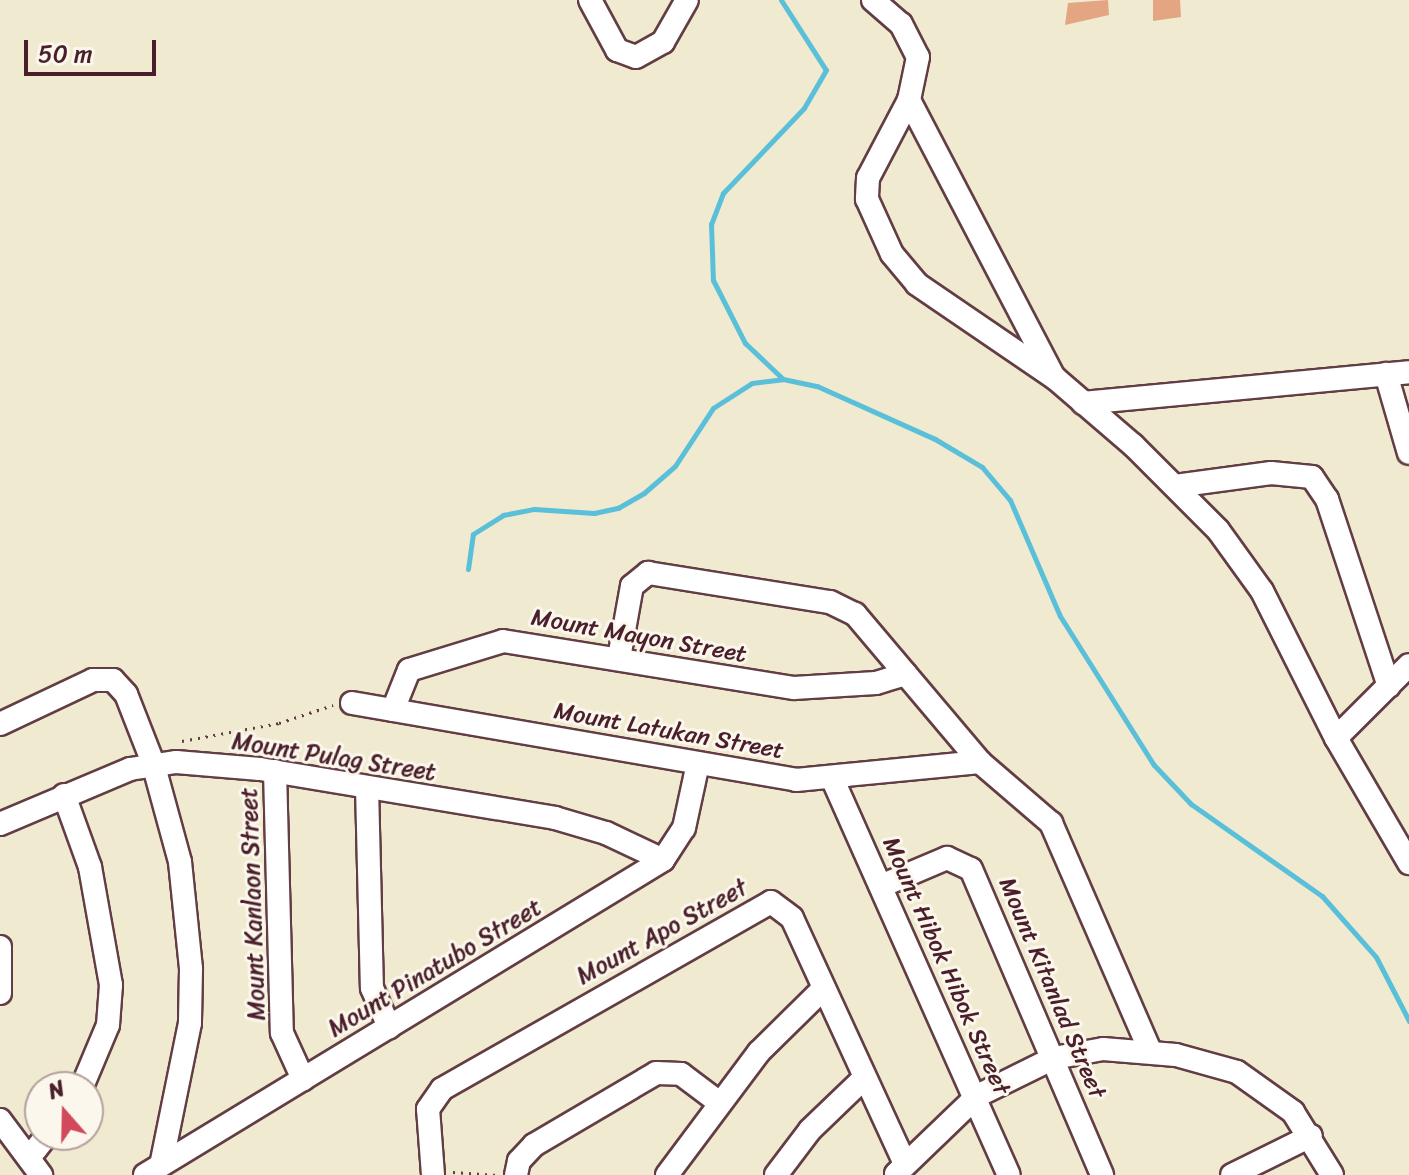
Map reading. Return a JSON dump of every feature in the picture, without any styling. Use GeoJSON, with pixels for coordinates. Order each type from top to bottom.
{"type":"FeatureCollection","features":[{"type":"Feature","properties":{"kind":"street"},"geometry":{"type":"LineString","coordinates":[[590,0],[617,50],[636,57],[663,42],[687,0]]}},
{"type":"Feature","properties":{"kind":"street"},"geometry":{"type":"LineString","coordinates":[[873,0],[901,24],[918,57],[909,100],[868,178],[867,199],[892,254],[917,284],[1055,378],[1175,486],[1218,530],[1262,591],[1336,738],[1409,863]]}},
{"type":"Feature","properties":{"kind":"street"},"geometry":{"type":"LineString","coordinates":[[909,100],[1055,378]]}},
{"type":"Feature","properties":{"kind":"street"},"geometry":{"type":"LineString","coordinates":[[1083,403],[1409,372]]}},
{"type":"Feature","properties":{"kind":"street"},"geometry":{"type":"LineString","coordinates":[[1386,374],[1409,453]]}},
{"type":"Feature","properties":{"kind":"street"},"geometry":{"type":"LineString","coordinates":[[1175,486],[1271,473],[1312,477],[1327,499],[1389,686]]}},
{"type":"Feature","properties":{"kind":"street"},"geometry":{"type":"LineString","coordinates":[[619,658],[632,586],[642,575],[655,573],[843,608],[865,624],[980,762],[1051,823],[1150,1051]]}},
{"type":"Feature","properties":{"kind":"street","name":"Mount Mayon Street"},"geometry":{"type":"LineString","coordinates":[[393,710],[409,670],[494,642],[619,658],[814,690],[906,674]]}},
{"type":"Feature","properties":{"kind":"street"},"geometry":{"type":"LineString","coordinates":[[1336,738],[1409,665]]}},
{"type":"Feature","properties":{"kind":"street"},"geometry":{"type":"LineString","coordinates":[[0,724],[93,680],[113,680],[126,694],[153,763],[180,862],[191,969],[190,1023],[153,1170]]}},
{"type":"Feature","properties":{"kind":"street","name":"Mount Latukan Street"},"geometry":{"type":"LineString","coordinates":[[352,703],[796,780],[833,780],[980,762]]}},
{"type":"Feature","properties":{"kind":"street","name":"Mount Pulag Street"},"geometry":{"type":"LineString","coordinates":[[0,824],[64,795],[153,763],[275,771],[567,821],[663,860]]}},
{"type":"Feature","properties":{"kind":"street","name":"Mount Pinatubo Street"},"geometry":{"type":"LineString","coordinates":[[153,1170],[663,860],[680,837],[698,763]]}},
{"type":"Feature","properties":{"kind":"street","name":"Mount Kanlaon Street"},"geometry":{"type":"LineString","coordinates":[[275,771],[282,1033],[303,1079]]}},
{"type":"Feature","properties":{"kind":"street","name":"Mount Hibok Hibok Street"},"geometry":{"type":"LineString","coordinates":[[833,780],[977,1096],[1009,1175]]}},
{"type":"Feature","properties":{"kind":"street"},"geometry":{"type":"LineString","coordinates":[[367,787],[372,988],[389,1027]]}},
{"type":"Feature","properties":{"kind":"street"},"geometry":{"type":"LineString","coordinates":[[64,795],[90,867],[111,985],[108,1025],[89,1071]]}},
{"type":"Feature","properties":{"kind":"street","name":"Mount Kitanlad Street"},"geometry":{"type":"LineString","coordinates":[[881,886],[947,858],[971,869],[1102,1175]]}},
{"type":"Feature","properties":{"kind":"street","name":"Mount Apo Street"},"geometry":{"type":"LineString","coordinates":[[433,1172],[428,1109],[442,1089],[758,905],[771,902],[786,910],[824,988],[865,1077],[900,1170]]}},
{"type":"Feature","properties":{"kind":"street"},"geometry":{"type":"LineString","coordinates":[[0,947],[0,993]]}},
{"type":"Feature","properties":{"kind":"street"},"geometry":{"type":"LineString","coordinates":[[667,1175],[717,1101],[824,988]]}},
{"type":"Feature","properties":{"kind":"street"},"geometry":{"type":"LineString","coordinates":[[900,1170],[977,1096],[1054,1058],[1103,1049],[1150,1051],[1237,1072],[1271,1092],[1311,1136],[1332,1175]]}},
{"type":"Feature","properties":{"kind":"street"},"geometry":{"type":"LineString","coordinates":[[516,1175],[519,1161],[534,1145],[656,1073],[681,1074],[717,1101]]}},
{"type":"Feature","properties":{"kind":"street"},"geometry":{"type":"LineString","coordinates":[[776,1175],[810,1130],[865,1077]]}},
{"type":"Feature","properties":{"kind":"street"},"geometry":{"type":"LineString","coordinates":[[0,1120],[35,1167]]}},
{"type":"Feature","properties":{"kind":"street"},"geometry":{"type":"LineString","coordinates":[[1232,1175],[1311,1136]]}},
{"type":"Feature","properties":{"kind":"path"},"geometry":{"type":"LineString","coordinates":[[153,763],[197,735],[279,723],[352,703]]}},
{"type":"Feature","properties":{"kind":"path"},"geometry":{"type":"LineString","coordinates":[[433,1172],[497,1175]]}},
{"type":"Feature","properties":{"kind":"building"},"geometry":{"type":"Polygon","coordinates":[[[1108,0],[1109,15],[1065,25],[1068,3],[1108,0]]]}},
{"type":"Feature","properties":{"kind":"building"},"geometry":{"type":"Polygon","coordinates":[[[1153,0],[1180,0],[1181,17],[1153,21],[1153,0]]]}},
{"type":"Feature","properties":{"kind":"waterway"},"geometry":{"type":"LineString","coordinates":[[781,0],[826,70],[804,108],[723,193],[711,224],[713,280],[745,343],[783,379]]}},
{"type":"Feature","properties":{"kind":"waterway"},"geometry":{"type":"LineString","coordinates":[[468,569],[473,534],[503,515],[534,509],[594,513],[618,508],[644,493],[675,466],[713,408],[752,383],[783,379],[817,386],[935,439],[982,467],[1010,500],[1060,616],[1154,765],[1191,804],[1322,896],[1376,957],[1409,1021]]}}]}
